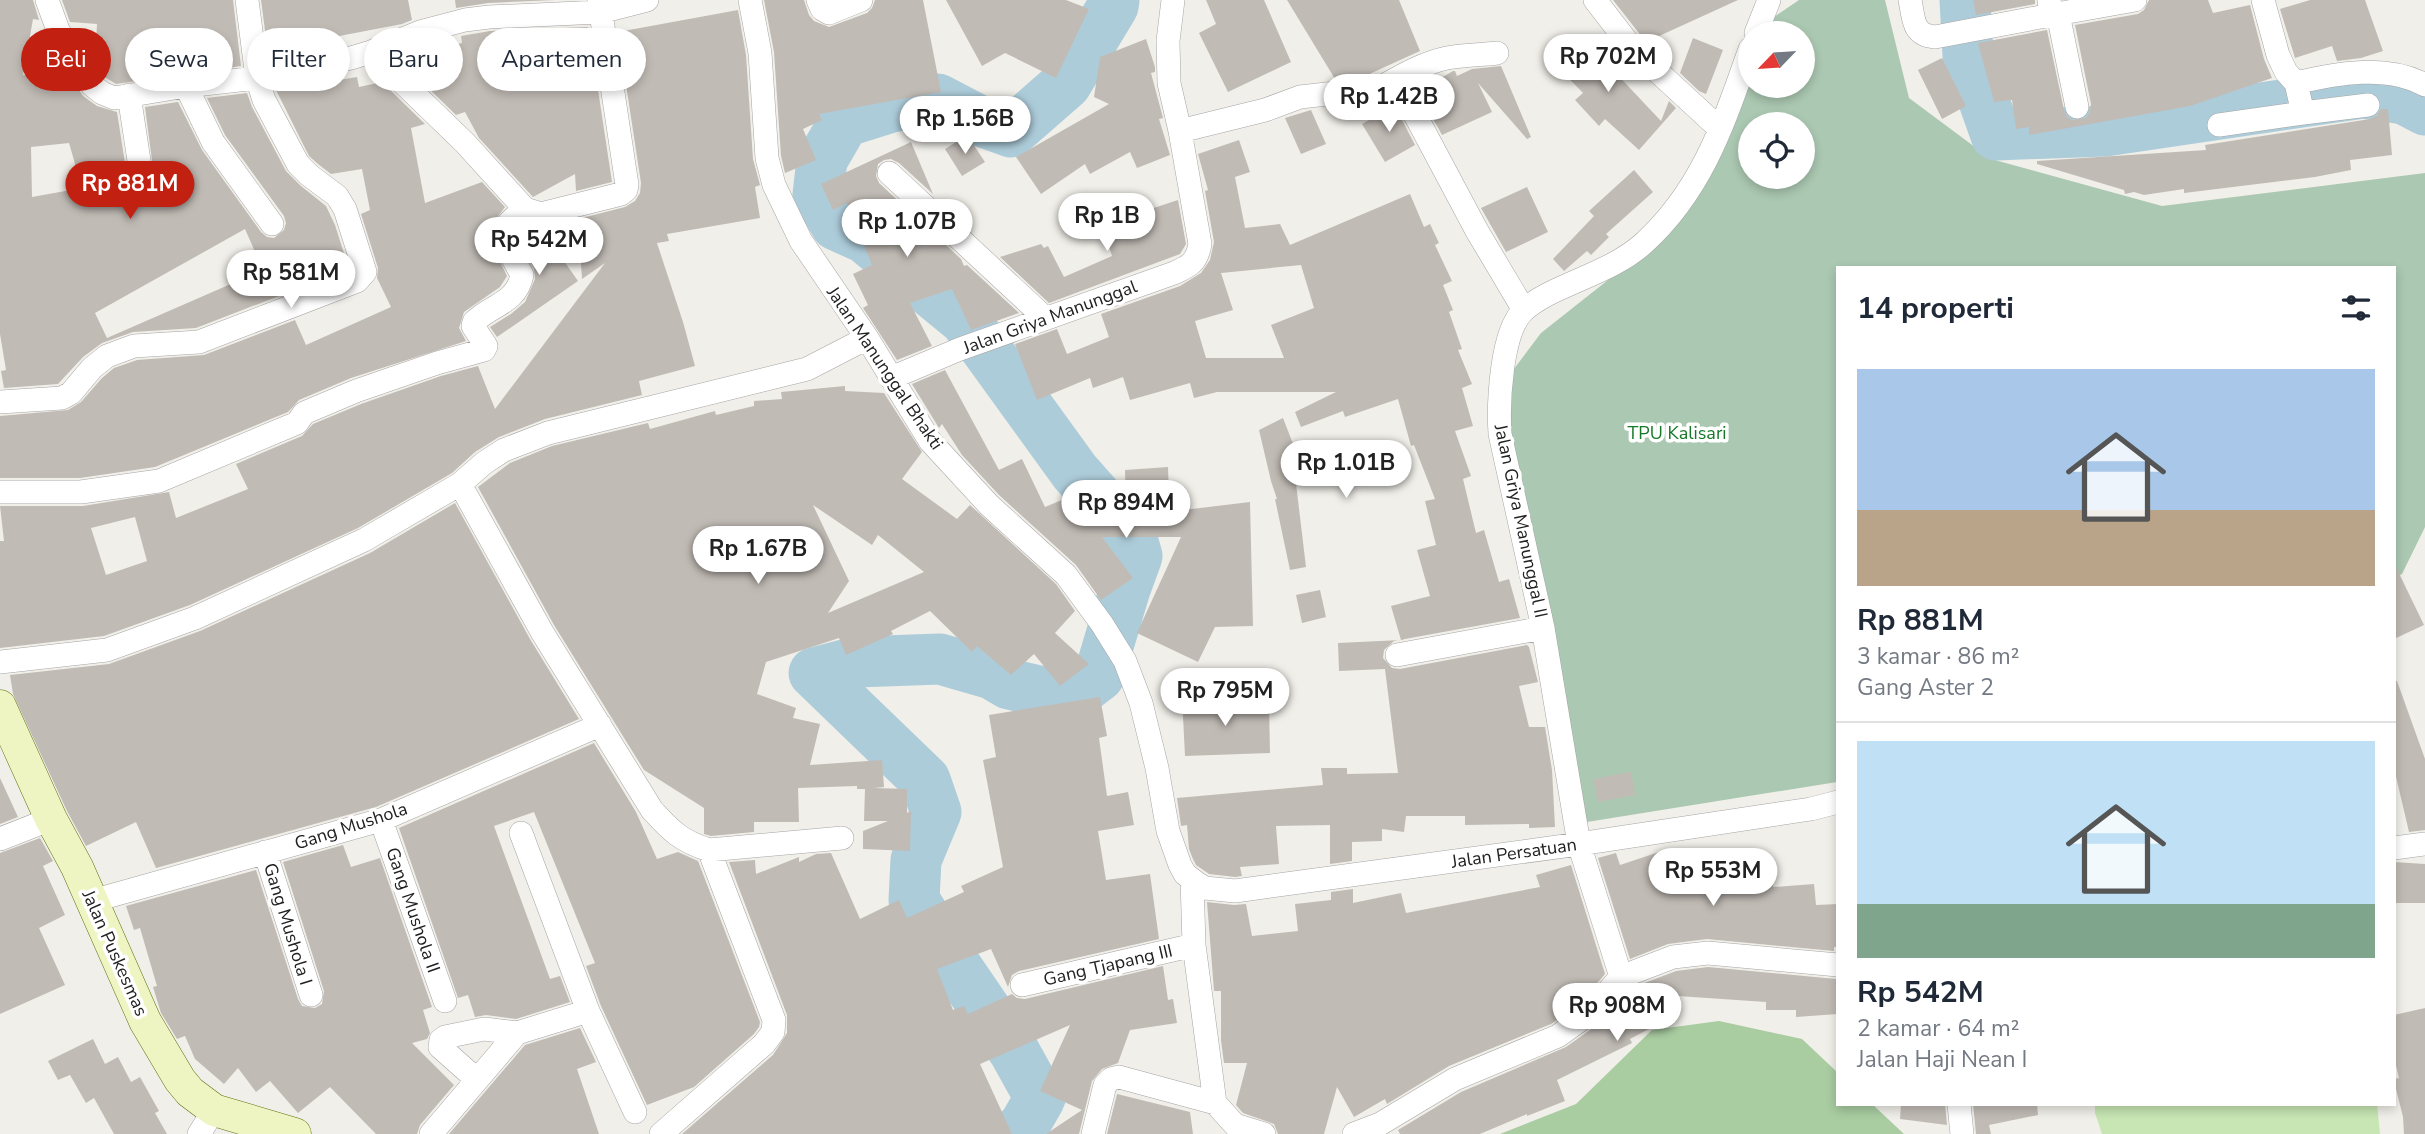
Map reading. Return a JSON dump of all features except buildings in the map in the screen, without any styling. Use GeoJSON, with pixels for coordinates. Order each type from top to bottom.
{"type":"FeatureCollection","features":[{"type":"Feature","properties":{"kind":"street"},"geometry":{"type":"LineString","coordinates":[[47,0],[58,30],[92,85],[114,98],[154,91]]}},
{"type":"Feature","properties":{"kind":"street"},"geometry":{"type":"LineString","coordinates":[[247,0],[251,28]]}},
{"type":"Feature","properties":{"kind":"street"},"geometry":{"type":"LineString","coordinates":[[434,28],[465,20],[647,0]]}},
{"type":"Feature","properties":{"kind":"street","name":"Jalan Manunggal Bhakti"},"geometry":{"type":"LineString","coordinates":[[750,0],[760,53],[767,158],[774,185],[801,241],[867,338],[930,441],[989,505],[1066,575],[1125,661],[1150,739],[1168,831],[1180,865],[1192,880]]}},
{"type":"Feature","properties":{"kind":"street"},"geometry":{"type":"LineString","coordinates":[[818,0],[821,9],[829,13],[861,0]]}},
{"type":"Feature","properties":{"kind":"street","name":"Jalan Griya Manunggal"},"geometry":{"type":"LineString","coordinates":[[891,378],[960,349],[1174,273],[1189,267],[1198,258],[1200,244],[1169,83],[1168,41],[1173,0]]}},
{"type":"Feature","properties":{"kind":"street"},"geometry":{"type":"LineString","coordinates":[[1595,0],[1632,48],[1720,129]]}},
{"type":"Feature","properties":{"kind":"street"},"geometry":{"type":"LineString","coordinates":[[1761,21],[1769,0]]}},
{"type":"Feature","properties":{"kind":"street"},"geometry":{"type":"LineString","coordinates":[[1910,0],[1914,23],[1919,32],[1924,36],[1935,37],[2052,10],[2135,0]]}},
{"type":"Feature","properties":{"kind":"street"},"geometry":{"type":"LineString","coordinates":[[2263,0],[2278,55],[2300,98]]}},
{"type":"Feature","properties":{"kind":"street"},"geometry":{"type":"LineString","coordinates":[[412,91],[466,142],[529,211],[541,214],[621,194],[627,185],[600,6]]}},
{"type":"Feature","properties":{"kind":"street"},"geometry":{"type":"LineString","coordinates":[[2052,10],[2077,107]]}},
{"type":"Feature","properties":{"kind":"street"},"geometry":{"type":"LineString","coordinates":[[1380,88],[1408,72],[1448,57],[1497,52]]}},
{"type":"Feature","properties":{"kind":"street"},"geometry":{"type":"LineString","coordinates":[[2219,125],[2376,71],[2410,77],[2425,85]]}},
{"type":"Feature","properties":{"kind":"street"},"geometry":{"type":"LineString","coordinates":[[1180,131],[1265,110],[1300,97],[1380,88],[1392,91],[1412,109],[1477,231],[1524,310],[1620,261],[1643,244],[1670,216],[1697,179],[1738,81]]}},
{"type":"Feature","properties":{"kind":"street"},"geometry":{"type":"LineString","coordinates":[[188,91],[213,142],[272,224]]}},
{"type":"Feature","properties":{"kind":"street"},"geometry":{"type":"LineString","coordinates":[[0,401],[62,398],[71,393],[92,368],[107,356],[134,346],[199,342],[357,281],[365,272],[345,209],[337,196],[298,164],[261,91]]}},
{"type":"Feature","properties":{"kind":"street"},"geometry":{"type":"LineString","coordinates":[[129,95],[143,187]]}},
{"type":"Feature","properties":{"kind":"street"},"geometry":{"type":"LineString","coordinates":[[2300,98],[2368,105]]}},
{"type":"Feature","properties":{"kind":"street"},"geometry":{"type":"LineString","coordinates":[[889,173],[1045,318]]}},
{"type":"Feature","properties":{"kind":"street"},"geometry":{"type":"LineString","coordinates":[[0,492],[81,492],[159,481],[297,423],[304,413],[356,391],[484,350],[486,346],[473,326],[474,323],[512,297],[519,288],[522,275],[502,234],[506,225],[529,211]]}},
{"type":"Feature","properties":{"kind":"street","name":"Jalan Griya Manunggal II"},"geometry":{"type":"LineString","coordinates":[[1524,310],[1513,324],[1502,369],[1500,434],[1543,628],[1579,844],[1621,976]]}},
{"type":"Feature","properties":{"kind":"street"},"geometry":{"type":"LineString","coordinates":[[0,662],[107,650],[195,618],[364,540],[460,484],[484,463],[521,442],[807,369],[867,338]]}},
{"type":"Feature","properties":{"kind":"street"},"geometry":{"type":"LineString","coordinates":[[460,484],[542,632],[652,810],[674,834],[690,844],[709,850],[842,838]]}},
{"type":"Feature","properties":{"kind":"street"},"geometry":{"type":"LineString","coordinates":[[1397,655],[1543,628]]}},
{"type":"Feature","properties":{"kind":"street","name":"Jalan Puskesmas"},"geometry":{"type":"LineString","coordinates":[[0,706],[155,1040],[190,1092],[206,1122],[295,1134]]}},
{"type":"Feature","properties":{"kind":"street","name":"Gang Mushola"},"geometry":{"type":"LineString","coordinates":[[92,901],[381,820],[600,725]]}},
{"type":"Feature","properties":{"kind":"street","name":"Jalan Persatuan"},"geometry":{"type":"LineString","coordinates":[[1192,880],[1205,888],[1235,891],[1579,844],[1811,809],[1836,803]]}},
{"type":"Feature","properties":{"kind":"street"},"geometry":{"type":"LineString","coordinates":[[0,839],[51,819]]}},
{"type":"Feature","properties":{"kind":"street","name":"Gang Mushola II"},"geometry":{"type":"LineString","coordinates":[[381,820],[445,1001]]}},
{"type":"Feature","properties":{"kind":"street"},"geometry":{"type":"LineString","coordinates":[[521,833],[588,1011],[635,1112]]}},
{"type":"Feature","properties":{"kind":"street"},"geometry":{"type":"LineString","coordinates":[[2396,848],[2425,845]]}},
{"type":"Feature","properties":{"kind":"street"},"geometry":{"type":"LineString","coordinates":[[661,1134],[764,1044],[774,1032],[774,1020],[709,850]]}},
{"type":"Feature","properties":{"kind":"street","name":"Gang Mushola I"},"geometry":{"type":"LineString","coordinates":[[265,852],[310,995]]}},
{"type":"Feature","properties":{"kind":"street"},"geometry":{"type":"LineString","coordinates":[[1192,880],[1194,945],[1215,1103],[1235,1125],[1264,1134]]}},
{"type":"Feature","properties":{"kind":"street","name":"Gang Tjapang III"},"geometry":{"type":"LineString","coordinates":[[1022,985],[1194,945]]}},
{"type":"Feature","properties":{"kind":"street"},"geometry":{"type":"LineString","coordinates":[[1354,1134],[1380,1124],[1455,1079],[1558,1036],[1587,1015],[1621,976],[1673,957],[1693,953],[1836,965]]}},
{"type":"Feature","properties":{"kind":"street"},"geometry":{"type":"LineString","coordinates":[[476,1079],[440,1047],[441,1040],[484,1029],[517,1033],[588,1011]]}},
{"type":"Feature","properties":{"kind":"street"},"geometry":{"type":"LineString","coordinates":[[431,1134],[517,1033]]}},
{"type":"Feature","properties":{"kind":"street"},"geometry":{"type":"LineString","coordinates":[[1093,1134],[1105,1084],[1111,1079],[1119,1077],[1215,1103]]}},
{"type":"Feature","properties":{"kind":"street"},"geometry":{"type":"LineString","coordinates":[[1959,1106],[1962,1134]]}},
{"type":"Feature","properties":{"kind":"green space","name":"TPU Kalisari"},"geometry":{"type":"Polygon","coordinates":[[[1799,0],[1885,0],[1909,98],[1991,159],[2162,206],[2425,173],[2425,527],[2402,574],[2396,577],[2396,266],[1836,266],[1836,782],[1587,822],[1501,386],[1541,333],[1646,250],[1738,84],[1738,98],[1815,98],[1815,21],[1768,21],[1799,0]]]}},
{"type":"Feature","properties":{"kind":"green space"},"geometry":{"type":"Polygon","coordinates":[[[1719,1021],[1802,1039],[1836,1071],[1836,1106],[1874,1106],[1904,1134],[1500,1134],[1576,1104],[1652,1030],[1719,1021]]]}},
{"type":"Feature","properties":{"kind":"green space"},"geometry":{"type":"Polygon","coordinates":[[[2095,1106],[2377,1106],[2380,1134],[2102,1134],[2095,1106]]]}},
{"type":"Feature","properties":{"kind":"waterway"},"geometry":{"type":"LineString","coordinates":[[1016,1134],[1040,1098],[1014,1051],[914,900],[916,860],[936,812],[925,780],[814,673],[856,662],[940,659],[992,674],[1009,684],[1052,694],[1078,692],[1099,676],[1137,556],[1131,535],[1075,472],[965,320],[865,238],[836,225],[818,195],[822,160],[844,122],[892,107],[938,99],[978,120],[1011,132],[1066,84],[1113,6],[1114,0]]}},
{"type":"Feature","properties":{"kind":"waterway"},"geometry":{"type":"LineString","coordinates":[[1965,0],[1968,56],[1996,135],[2105,131],[2363,93],[2404,99],[2425,110]]}}]}
